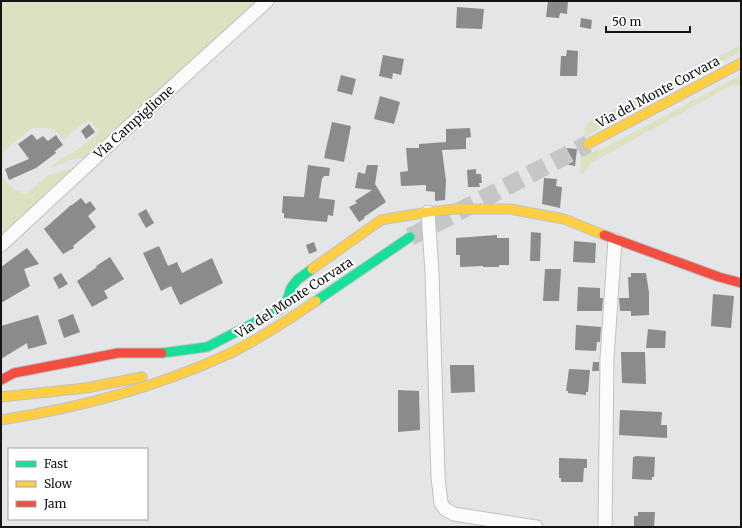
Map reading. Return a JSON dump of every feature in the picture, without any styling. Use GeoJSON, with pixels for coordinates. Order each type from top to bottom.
{"type":"FeatureCollection","features":[{"type":"Feature","properties":{"kind":"main road","name":"Via del Monte Corvara"},"geometry":{"type":"LineString","coordinates":[[588,144],[741,62]]}},
{"type":"Feature","properties":{"kind":"main road"},"geometry":{"type":"LineString","coordinates":[[1,380],[14,373],[118,353],[168,353],[207,347],[279,310],[287,300],[291,288],[297,280],[374,224],[382,220],[428,212],[456,209],[510,209],[564,220],[615,240],[741,283]]}},
{"type":"Feature","properties":{"kind":"main road","name":"Via del Monte Corvara"},"geometry":{"type":"LineString","coordinates":[[1,420],[46,413],[91,403],[164,381],[222,357],[246,345],[296,315],[410,237]]}},
{"type":"Feature","properties":{"kind":"main road","name":"Via del Monte Corvara"},"geometry":{"type":"LineString","coordinates":[[1,397],[86,388],[186,371]]}},
{"type":"Feature","properties":{"kind":"street","name":"Via Campiglione"},"geometry":{"type":"LineString","coordinates":[[1,244],[267,1]]}},
{"type":"Feature","properties":{"kind":"street"},"geometry":{"type":"LineString","coordinates":[[428,212],[433,295],[438,477],[441,503],[445,509],[454,514],[536,527]]}},
{"type":"Feature","properties":{"kind":"street"},"geometry":{"type":"LineString","coordinates":[[605,527],[607,358],[615,240]]}},
{"type":"Feature","properties":{"kind":"green space"},"geometry":{"type":"Polygon","coordinates":[[[1,1],[254,1],[256,7],[88,158],[74,159],[52,167],[61,158],[77,150],[100,132],[90,121],[83,123],[63,140],[55,130],[32,128],[1,154],[1,1]]]}},
{"type":"Feature","properties":{"kind":"green space"},"geometry":{"type":"Polygon","coordinates":[[[741,45],[741,51],[615,119],[584,138],[592,153],[598,149],[599,151],[741,75],[741,85],[732,85],[602,157],[590,164],[581,176],[580,165],[583,144],[586,125],[590,121],[741,45]]]}},
{"type":"Feature","properties":{"kind":"green space"},"geometry":{"type":"Polygon","coordinates":[[[78,168],[1,236],[1,175],[12,187],[26,194],[48,175],[78,168]]]}},
{"type":"Feature","properties":{"kind":"building"},"geometry":{"type":"Polygon","coordinates":[[[548,1],[568,1],[567,14],[560,13],[559,18],[546,17],[548,1]]]}},
{"type":"Feature","properties":{"kind":"building"},"geometry":{"type":"Polygon","coordinates":[[[457,7],[484,9],[482,29],[456,28],[457,7]]]}},
{"type":"Feature","properties":{"kind":"building"},"geometry":{"type":"Polygon","coordinates":[[[581,18],[592,20],[591,29],[580,27],[581,18]]]}},
{"type":"Feature","properties":{"kind":"building"},"geometry":{"type":"Polygon","coordinates":[[[567,50],[578,51],[577,76],[560,76],[561,56],[566,56],[567,50]]]}},
{"type":"Feature","properties":{"kind":"building"},"geometry":{"type":"Polygon","coordinates":[[[383,55],[404,59],[401,75],[393,73],[392,79],[379,76],[383,55]]]}},
{"type":"Feature","properties":{"kind":"building"},"geometry":{"type":"Polygon","coordinates":[[[341,75],[356,79],[352,95],[337,91],[341,75]]]}},
{"type":"Feature","properties":{"kind":"building"},"geometry":{"type":"Polygon","coordinates":[[[380,96],[400,102],[394,124],[374,119],[380,96]]]}},
{"type":"Feature","properties":{"kind":"building"},"geometry":{"type":"Polygon","coordinates":[[[332,122],[351,126],[344,162],[324,158],[332,122]]]}},
{"type":"Feature","properties":{"kind":"building"},"geometry":{"type":"Polygon","coordinates":[[[89,124],[95,132],[86,139],[81,131],[89,124]]]}},
{"type":"Feature","properties":{"kind":"building"},"geometry":{"type":"Polygon","coordinates":[[[470,128],[471,137],[466,138],[466,149],[442,150],[446,181],[445,200],[435,201],[435,192],[426,191],[426,185],[401,186],[400,172],[408,171],[406,148],[419,148],[419,144],[446,142],[446,129],[470,128]]]}},
{"type":"Feature","properties":{"kind":"building"},"geometry":{"type":"Polygon","coordinates":[[[32,134],[37,140],[43,136],[48,141],[56,135],[63,145],[55,151],[56,153],[36,168],[9,180],[5,169],[29,159],[18,144],[32,134]]]}},
{"type":"Feature","properties":{"kind":"building"},"geometry":{"type":"Polygon","coordinates":[[[566,148],[577,149],[575,166],[565,164],[566,148]]]}},
{"type":"Feature","properties":{"kind":"building"},"geometry":{"type":"Polygon","coordinates":[[[308,165],[330,168],[329,176],[324,176],[322,178],[319,198],[335,200],[333,216],[328,215],[327,222],[284,218],[284,213],[282,213],[283,196],[304,197],[308,165]]]}},
{"type":"Feature","properties":{"kind":"building"},"geometry":{"type":"Polygon","coordinates":[[[367,165],[378,165],[375,184],[386,202],[359,222],[349,207],[357,203],[355,201],[372,190],[355,188],[358,172],[365,174],[367,165]]]}},
{"type":"Feature","properties":{"kind":"building"},"geometry":{"type":"Polygon","coordinates":[[[476,169],[476,174],[481,174],[482,183],[479,183],[480,187],[468,187],[467,170],[476,169]]]}},
{"type":"Feature","properties":{"kind":"building"},"geometry":{"type":"Polygon","coordinates":[[[544,178],[557,179],[556,186],[562,187],[560,208],[542,204],[544,178]]]}},
{"type":"Feature","properties":{"kind":"building"},"geometry":{"type":"Polygon","coordinates":[[[81,198],[86,204],[90,201],[96,209],[88,216],[96,227],[73,246],[74,248],[63,254],[44,229],[81,198]]]}},
{"type":"Feature","properties":{"kind":"building"},"geometry":{"type":"Polygon","coordinates":[[[146,209],[154,223],[146,228],[138,214],[146,209]]]}},
{"type":"Feature","properties":{"kind":"building"},"geometry":{"type":"Polygon","coordinates":[[[531,232],[541,233],[540,261],[530,261],[531,232]]]}},
{"type":"Feature","properties":{"kind":"building"},"geometry":{"type":"Polygon","coordinates":[[[497,235],[497,238],[509,238],[509,265],[499,265],[499,267],[460,267],[460,255],[456,255],[456,238],[497,235]]]}},
{"type":"Feature","properties":{"kind":"building"},"geometry":{"type":"Polygon","coordinates":[[[574,241],[596,243],[595,263],[573,262],[574,241]]]}},
{"type":"Feature","properties":{"kind":"building"},"geometry":{"type":"Polygon","coordinates":[[[314,242],[317,251],[309,254],[306,245],[314,242]]]}},
{"type":"Feature","properties":{"kind":"building"},"geometry":{"type":"Polygon","coordinates":[[[159,246],[168,266],[177,262],[182,273],[212,258],[223,283],[180,305],[171,286],[161,291],[143,253],[159,246]]]}},
{"type":"Feature","properties":{"kind":"building"},"geometry":{"type":"Polygon","coordinates":[[[27,248],[39,264],[24,269],[30,286],[1,303],[1,267],[27,248]]]}},
{"type":"Feature","properties":{"kind":"building"},"geometry":{"type":"Polygon","coordinates":[[[110,257],[124,279],[104,291],[108,298],[92,307],[77,281],[110,257]]]}},
{"type":"Feature","properties":{"kind":"building"},"geometry":{"type":"Polygon","coordinates":[[[545,269],[561,269],[559,301],[543,301],[545,269]]]}},
{"type":"Feature","properties":{"kind":"building"},"geometry":{"type":"Polygon","coordinates":[[[61,273],[68,284],[59,289],[53,278],[61,273]]]}},
{"type":"Feature","properties":{"kind":"building"},"geometry":{"type":"Polygon","coordinates":[[[631,273],[646,273],[649,293],[649,315],[631,316],[631,311],[620,311],[619,298],[629,298],[628,277],[631,277],[631,273]]]}},
{"type":"Feature","properties":{"kind":"building"},"geometry":{"type":"Polygon","coordinates":[[[578,287],[600,288],[600,298],[603,298],[602,311],[577,311],[578,287]]]}},
{"type":"Feature","properties":{"kind":"building"},"geometry":{"type":"Polygon","coordinates":[[[713,294],[734,296],[731,328],[711,326],[713,294]]]}},
{"type":"Feature","properties":{"kind":"building"},"geometry":{"type":"Polygon","coordinates":[[[73,314],[80,332],[64,338],[58,320],[73,314]]]}},
{"type":"Feature","properties":{"kind":"building"},"geometry":{"type":"Polygon","coordinates":[[[38,315],[47,344],[28,349],[27,343],[1,359],[1,326],[38,315]]]}},
{"type":"Feature","properties":{"kind":"building"},"geometry":{"type":"Polygon","coordinates":[[[576,325],[601,327],[600,342],[597,342],[596,351],[575,350],[576,325]]]}},
{"type":"Feature","properties":{"kind":"building"},"geometry":{"type":"Polygon","coordinates":[[[648,329],[666,331],[665,348],[646,348],[648,329]]]}},
{"type":"Feature","properties":{"kind":"building"},"geometry":{"type":"Polygon","coordinates":[[[621,352],[645,352],[646,384],[622,383],[621,352]]]}},
{"type":"Feature","properties":{"kind":"building"},"geometry":{"type":"Polygon","coordinates":[[[593,362],[599,362],[599,371],[592,371],[593,362]]]}},
{"type":"Feature","properties":{"kind":"building"},"geometry":{"type":"Polygon","coordinates":[[[450,365],[474,365],[475,392],[451,393],[450,365]]]}},
{"type":"Feature","properties":{"kind":"building"},"geometry":{"type":"Polygon","coordinates":[[[569,369],[590,370],[588,392],[586,392],[586,395],[568,393],[568,391],[566,391],[569,369]]]}},
{"type":"Feature","properties":{"kind":"building"},"geometry":{"type":"Polygon","coordinates":[[[398,390],[419,391],[420,430],[398,432],[398,390]]]}},
{"type":"Feature","properties":{"kind":"building"},"geometry":{"type":"Polygon","coordinates":[[[620,410],[662,412],[661,425],[667,425],[667,438],[619,435],[620,410]]]}},
{"type":"Feature","properties":{"kind":"building"},"geometry":{"type":"Polygon","coordinates":[[[633,457],[655,457],[654,477],[652,477],[652,480],[632,479],[633,457]]]}},
{"type":"Feature","properties":{"kind":"building"},"geometry":{"type":"Polygon","coordinates":[[[559,458],[587,459],[587,468],[584,468],[583,482],[561,482],[561,478],[559,478],[559,458]]]}},
{"type":"Feature","properties":{"kind":"building"},"geometry":{"type":"Polygon","coordinates":[[[638,512],[655,512],[654,527],[634,527],[634,516],[638,516],[638,512]]]}},
{"type":"Feature","properties":{"kind":"tunnel"},"geometry":{"type":"LineString","coordinates":[[410,237],[588,144]]}},
{"type":"Feature","properties":{"kind":"traffic: fast"},"geometry":{"type":"LineString","coordinates":[[316,301],[410,237]]}},
{"type":"Feature","properties":{"kind":"traffic: fast"},"geometry":{"type":"LineString","coordinates":[[162,353],[207,347],[279,310],[287,300],[291,288],[297,280],[312,269]]}},
{"type":"Feature","properties":{"kind":"traffic: slow"},"geometry":{"type":"LineString","coordinates":[[588,144],[741,63]]}},
{"type":"Feature","properties":{"kind":"traffic: slow"},"geometry":{"type":"LineString","coordinates":[[312,269],[381,220],[428,212],[456,209],[510,209],[564,219],[604,235]]}},
{"type":"Feature","properties":{"kind":"traffic: slow"},"geometry":{"type":"LineString","coordinates":[[1,420],[58,410],[114,396],[168,379],[247,345],[316,301]]}},
{"type":"Feature","properties":{"kind":"traffic: slow"},"geometry":{"type":"LineString","coordinates":[[1,397],[86,388],[142,377]]}},
{"type":"Feature","properties":{"kind":"traffic: jam"},"geometry":{"type":"LineString","coordinates":[[604,235],[719,277],[741,283]]}},
{"type":"Feature","properties":{"kind":"traffic: jam"},"geometry":{"type":"LineString","coordinates":[[1,380],[14,373],[118,353],[162,353]]}}]}
